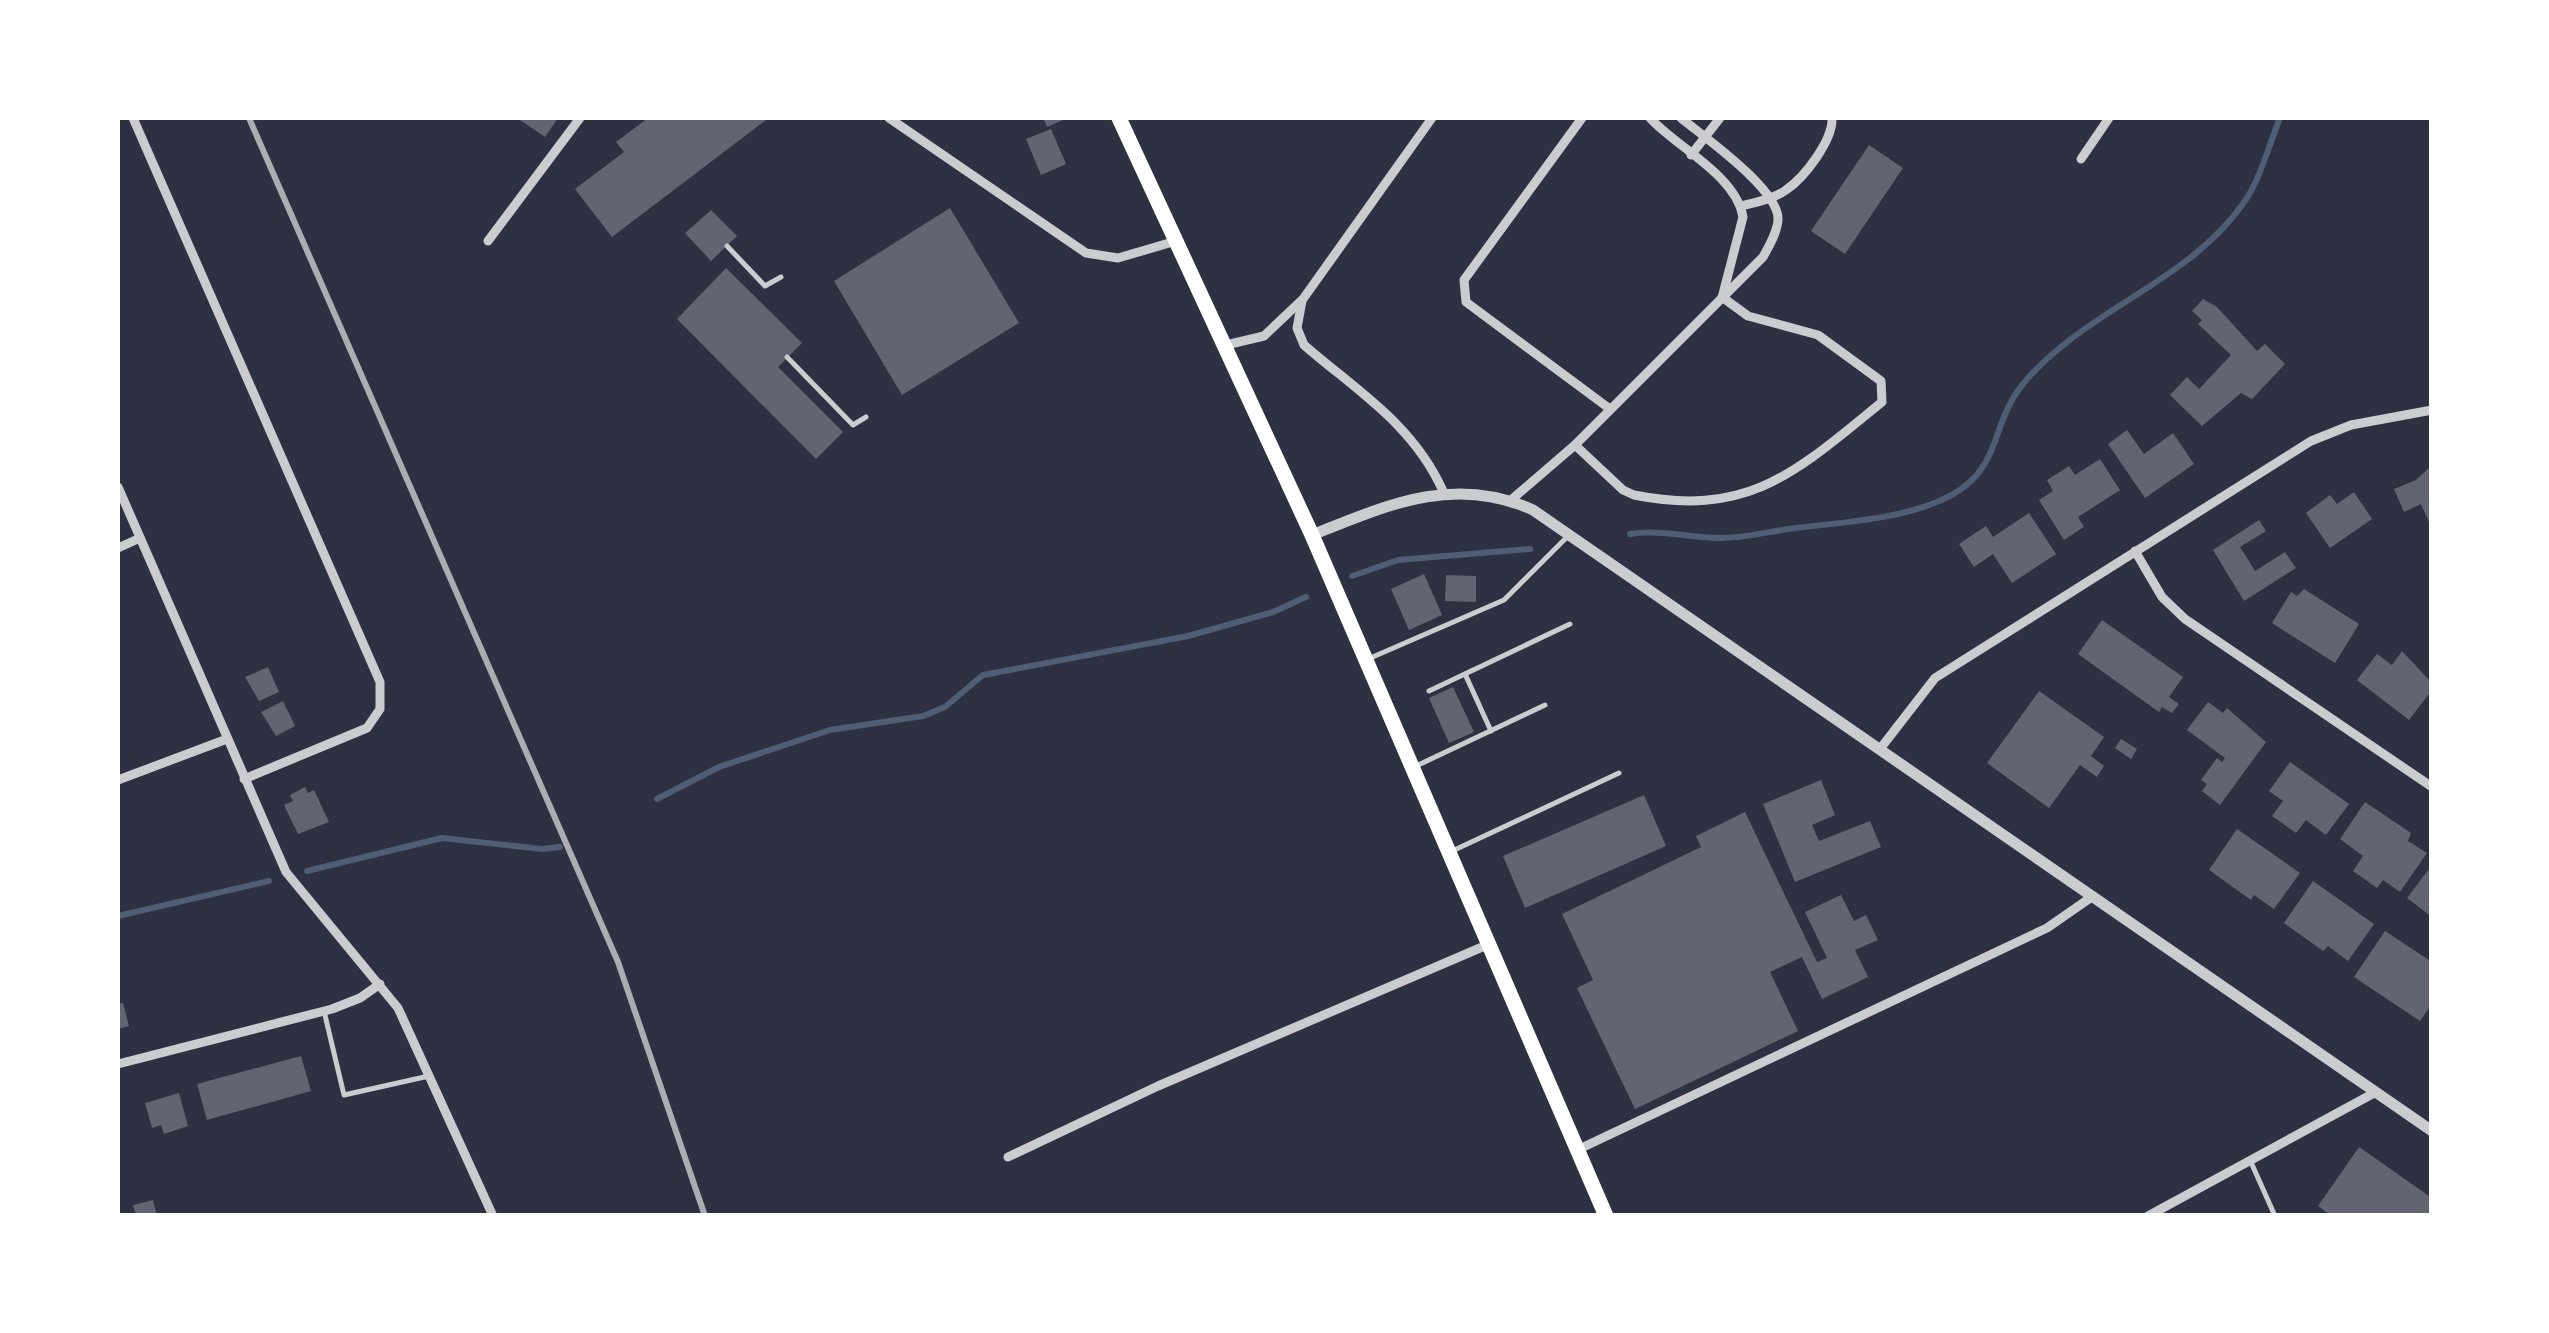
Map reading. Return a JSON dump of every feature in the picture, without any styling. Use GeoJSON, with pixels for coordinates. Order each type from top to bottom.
{"type":"FeatureCollection","features":[{"type":"Feature","properties":{"kind":"main road"},"geometry":{"type":"LineString","coordinates":[[1119,118],[1312,534],[1606,1216]]}},
{"type":"Feature","properties":{"kind":"street"},"geometry":{"type":"LineString","coordinates":[[133,118],[380,682],[380,709],[373,723],[359,733],[244,778]]}},
{"type":"Feature","properties":{"kind":"street"},"geometry":{"type":"LineString","coordinates":[[488,241],[580,118]]}},
{"type":"Feature","properties":{"kind":"street"},"geometry":{"type":"LineString","coordinates":[[889,118],[1086,253],[1118,258],[1177,240]]}},
{"type":"Feature","properties":{"kind":"street"},"geometry":{"type":"LineString","coordinates":[[1226,344],[1264,336],[1302,299],[1432,118]]}},
{"type":"Feature","properties":{"kind":"street"},"geometry":{"type":"LineString","coordinates":[[1582,118],[1464,280],[1462,292],[1466,302],[1610,409]]}},
{"type":"Feature","properties":{"kind":"street"},"geometry":{"type":"LineString","coordinates":[[1650,118],[1732,190],[1742,206],[1743,216],[1722,297]]}},
{"type":"Feature","properties":{"kind":"street"},"geometry":{"type":"LineString","coordinates":[[1510,500],[1575,445],[1772,242],[1778,220],[1771,197],[1681,118]]}},
{"type":"Feature","properties":{"kind":"street"},"geometry":{"type":"LineString","coordinates":[[1691,156],[1720,118]]}},
{"type":"Feature","properties":{"kind":"street"},"geometry":{"type":"LineString","coordinates":[[1742,206],[1771,197],[1796,182],[1827,139],[1832,118]]}},
{"type":"Feature","properties":{"kind":"street"},"geometry":{"type":"LineString","coordinates":[[2081,159],[2109,118]]}},
{"type":"Feature","properties":{"kind":"street"},"geometry":{"type":"LineString","coordinates":[[1575,445],[1623,490],[1634,495],[1716,502],[1772,484],[1882,402],[1881,381],[1818,335],[1748,316],[1722,297]]}},
{"type":"Feature","properties":{"kind":"street"},"geometry":{"type":"LineString","coordinates":[[1302,299],[1297,318],[1304,345],[1392,417],[1429,464],[1443,491]]}},
{"type":"Feature","properties":{"kind":"street"},"geometry":{"type":"LineString","coordinates":[[1880,749],[1935,678],[2311,441],[2352,426],[2432,410]]}},
{"type":"Feature","properties":{"kind":"street"},"geometry":{"type":"LineString","coordinates":[[118,486],[286,872],[380,984],[412,1032],[493,1216]]}},
{"type":"Feature","properties":{"kind":"street"},"geometry":{"type":"LineString","coordinates":[[1312,534],[1371,511],[1443,491],[1478,492],[1510,500],[1570,534],[2432,1130]]}},
{"type":"Feature","properties":{"kind":"street"},"geometry":{"type":"LineString","coordinates":[[118,548],[140,538]]}},
{"type":"Feature","properties":{"kind":"street"},"geometry":{"type":"LineString","coordinates":[[2136,551],[2162,597],[2185,619],[2432,787]]}},
{"type":"Feature","properties":{"kind":"street"},"geometry":{"type":"LineString","coordinates":[[118,780],[227,739]]}},
{"type":"Feature","properties":{"kind":"street"},"geometry":{"type":"LineString","coordinates":[[1578,1150],[2047,928],[2092,896]]}},
{"type":"Feature","properties":{"kind":"street"},"geometry":{"type":"LineString","coordinates":[[1008,1157],[1158,1086],[1487,945]]}},
{"type":"Feature","properties":{"kind":"street"},"geometry":{"type":"LineString","coordinates":[[118,1064],[324,1010],[360,998],[380,984]]}},
{"type":"Feature","properties":{"kind":"street"},"geometry":{"type":"LineString","coordinates":[[2148,1216],[2376,1092]]}},
{"type":"Feature","properties":{"kind":"lane"},"geometry":{"type":"LineString","coordinates":[[727,246],[765,286],[781,276]]}},
{"type":"Feature","properties":{"kind":"lane"},"geometry":{"type":"LineString","coordinates":[[787,357],[853,425],[866,417]]}},
{"type":"Feature","properties":{"kind":"lane"},"geometry":{"type":"LineString","coordinates":[[1366,660],[1504,600],[1534,575],[1570,534]]}},
{"type":"Feature","properties":{"kind":"lane"},"geometry":{"type":"LineString","coordinates":[[1429,690],[1570,624]]}},
{"type":"Feature","properties":{"kind":"lane"},"geometry":{"type":"LineString","coordinates":[[1464,674],[1491,730]]}},
{"type":"Feature","properties":{"kind":"lane"},"geometry":{"type":"LineString","coordinates":[[1412,768],[1545,705]]}},
{"type":"Feature","properties":{"kind":"lane"},"geometry":{"type":"LineString","coordinates":[[1448,853],[1619,773]]}},
{"type":"Feature","properties":{"kind":"lane"},"geometry":{"type":"LineString","coordinates":[[324,1010],[344,1096],[432,1076]]}},
{"type":"Feature","properties":{"kind":"lane"},"geometry":{"type":"LineString","coordinates":[[2250,1160],[2275,1216]]}},
{"type":"Feature","properties":{"kind":"building"},"geometry":{"type":"Polygon","coordinates":[[[517,118],[558,118],[545,137],[517,118]]]}},
{"type":"Feature","properties":{"kind":"building"},"geometry":{"type":"Polygon","coordinates":[[[648,118],[766,120],[612,237],[575,189],[624,152],[616,142],[648,118]]]}},
{"type":"Feature","properties":{"kind":"building"},"geometry":{"type":"Polygon","coordinates":[[[1043,118],[1068,118],[1047,127],[1043,118]]]}},
{"type":"Feature","properties":{"kind":"building"},"geometry":{"type":"Polygon","coordinates":[[[1051,129],[1066,164],[1041,175],[1026,139],[1051,129]]]}},
{"type":"Feature","properties":{"kind":"building"},"geometry":{"type":"Polygon","coordinates":[[[1869,145],[1903,168],[1845,254],[1811,231],[1869,145]]]}},
{"type":"Feature","properties":{"kind":"building"},"geometry":{"type":"Polygon","coordinates":[[[950,208],[1019,323],[902,395],[834,281],[950,208]]]}},
{"type":"Feature","properties":{"kind":"building"},"geometry":{"type":"Polygon","coordinates":[[[711,210],[737,236],[711,261],[685,233],[711,210]]]}},
{"type":"Feature","properties":{"kind":"building"},"geometry":{"type":"Polygon","coordinates":[[[726,268],[802,343],[778,367],[843,432],[816,459],[677,319],[726,268]]]}},
{"type":"Feature","properties":{"kind":"building"},"geometry":{"type":"Polygon","coordinates":[[[2203,299],[2217,307],[2257,351],[2265,344],[2285,364],[2252,399],[2241,393],[2202,426],[2170,395],[2187,377],[2199,389],[2231,355],[2198,324],[2202,320],[2192,311],[2203,299]]]}},
{"type":"Feature","properties":{"kind":"building"},"geometry":{"type":"Polygon","coordinates":[[[2127,430],[2144,454],[2173,433],[2194,464],[2145,498],[2108,444],[2127,430]]]}},
{"type":"Feature","properties":{"kind":"building"},"geometry":{"type":"Polygon","coordinates":[[[2100,459],[2120,490],[2078,517],[2084,527],[2064,540],[2039,500],[2053,491],[2047,480],[2069,466],[2075,475],[2100,459]]]}},
{"type":"Feature","properties":{"kind":"building"},"geometry":{"type":"Polygon","coordinates":[[[2432,465],[2432,529],[2421,504],[2404,512],[2394,489],[2416,480],[2432,465]]]}},
{"type":"Feature","properties":{"kind":"building"},"geometry":{"type":"Polygon","coordinates":[[[2354,492],[2372,519],[2330,548],[2306,513],[2330,495],[2337,504],[2354,492]]]}},
{"type":"Feature","properties":{"kind":"building"},"geometry":{"type":"Polygon","coordinates":[[[2029,513],[2056,554],[2012,583],[1993,554],[1974,567],[1959,544],[1986,526],[1993,537],[2029,513]]]}},
{"type":"Feature","properties":{"kind":"building"},"geometry":{"type":"Polygon","coordinates":[[[2259,520],[2266,531],[2240,547],[2255,571],[2285,552],[2296,568],[2244,601],[2213,550],[2259,520]]]}},
{"type":"Feature","properties":{"kind":"building"},"geometry":{"type":"Polygon","coordinates":[[[1424,574],[1442,615],[1409,630],[1391,589],[1424,574]]]}},
{"type":"Feature","properties":{"kind":"building"},"geometry":{"type":"Polygon","coordinates":[[[1446,575],[1476,576],[1476,602],[1445,601],[1446,575]]]}},
{"type":"Feature","properties":{"kind":"building"},"geometry":{"type":"Polygon","coordinates":[[[2304,589],[2359,624],[2335,663],[2272,623],[2291,592],[2297,596],[2304,589]]]}},
{"type":"Feature","properties":{"kind":"building"},"geometry":{"type":"Polygon","coordinates":[[[2102,620],[2183,677],[2169,697],[2179,704],[2172,713],[2162,707],[2159,712],[2078,654],[2102,620]]]}},
{"type":"Feature","properties":{"kind":"building"},"geometry":{"type":"Polygon","coordinates":[[[2402,651],[2432,683],[2432,690],[2409,720],[2357,680],[2377,654],[2392,665],[2402,651]]]}},
{"type":"Feature","properties":{"kind":"building"},"geometry":{"type":"Polygon","coordinates":[[[268,667],[279,692],[259,701],[245,677],[268,667]]]}},
{"type":"Feature","properties":{"kind":"building"},"geometry":{"type":"Polygon","coordinates":[[[1453,687],[1474,732],[1449,743],[1429,698],[1453,687]]]}},
{"type":"Feature","properties":{"kind":"building"},"geometry":{"type":"Polygon","coordinates":[[[2039,691],[2104,737],[2091,756],[2104,766],[2097,777],[2080,765],[2049,808],[1987,763],[2039,691]]]}},
{"type":"Feature","properties":{"kind":"building"},"geometry":{"type":"Polygon","coordinates":[[[283,701],[295,726],[276,736],[261,712],[283,701]]]}},
{"type":"Feature","properties":{"kind":"building"},"geometry":{"type":"Polygon","coordinates":[[[2208,702],[2223,713],[2227,708],[2266,742],[2220,805],[2202,791],[2207,784],[2201,780],[2217,758],[2222,762],[2225,758],[2187,730],[2208,702]]]}},
{"type":"Feature","properties":{"kind":"building"},"geometry":{"type":"Polygon","coordinates":[[[2121,739],[2137,749],[2131,759],[2115,748],[2121,739]]]}},
{"type":"Feature","properties":{"kind":"building"},"geometry":{"type":"Polygon","coordinates":[[[2290,762],[2349,804],[2326,835],[2306,820],[2296,833],[2272,816],[2283,801],[2269,791],[2290,762]]]}},
{"type":"Feature","properties":{"kind":"building"},"geometry":{"type":"Polygon","coordinates":[[[1821,780],[1835,815],[1812,825],[1819,841],[1870,821],[1881,847],[1795,882],[1763,804],[1821,780]]]}},
{"type":"Feature","properties":{"kind":"building"},"geometry":{"type":"Polygon","coordinates":[[[305,787],[308,793],[314,790],[329,822],[298,834],[284,805],[293,801],[290,795],[305,787]]]}},
{"type":"Feature","properties":{"kind":"building"},"geometry":{"type":"Polygon","coordinates":[[[1644,795],[1666,846],[1525,908],[1503,856],[1644,795]]]}},
{"type":"Feature","properties":{"kind":"building"},"geometry":{"type":"Polygon","coordinates":[[[2365,802],[2411,833],[2408,841],[2427,853],[2400,892],[2383,880],[2377,888],[2353,871],[2363,856],[2340,839],[2365,802]]]}},
{"type":"Feature","properties":{"kind":"building"},"geometry":{"type":"Polygon","coordinates":[[[1745,812],[1817,962],[1827,958],[1805,912],[1841,895],[1854,921],[1866,915],[1878,940],[1855,950],[1868,977],[1822,999],[1802,957],[1770,972],[1798,1031],[1635,1109],[1577,988],[1593,980],[1562,914],[1701,847],[1696,836],[1745,812]]]}},
{"type":"Feature","properties":{"kind":"building"},"geometry":{"type":"Polygon","coordinates":[[[2237,829],[2300,873],[2274,909],[2254,895],[2251,900],[2209,870],[2237,829]]]}},
{"type":"Feature","properties":{"kind":"building"},"geometry":{"type":"Polygon","coordinates":[[[2432,865],[2432,917],[2407,898],[2432,865]]]}},
{"type":"Feature","properties":{"kind":"building"},"geometry":{"type":"Polygon","coordinates":[[[2313,881],[2374,924],[2348,961],[2328,946],[2323,951],[2284,923],[2313,881]]]}},
{"type":"Feature","properties":{"kind":"building"},"geometry":{"type":"Polygon","coordinates":[[[2385,931],[2432,962],[2432,1004],[2420,1021],[2354,977],[2385,931]]]}},
{"type":"Feature","properties":{"kind":"building"},"geometry":{"type":"Polygon","coordinates":[[[123,1003],[129,1026],[118,1029],[118,1004],[123,1003]]]}},
{"type":"Feature","properties":{"kind":"building"},"geometry":{"type":"Polygon","coordinates":[[[301,1056],[311,1091],[207,1120],[197,1084],[301,1056]]]}},
{"type":"Feature","properties":{"kind":"building"},"geometry":{"type":"Polygon","coordinates":[[[179,1093],[188,1126],[164,1134],[161,1125],[152,1128],[145,1103],[179,1093]]]}},
{"type":"Feature","properties":{"kind":"building"},"geometry":{"type":"Polygon","coordinates":[[[2359,1147],[2432,1198],[2432,1216],[2332,1216],[2318,1206],[2359,1147]]]}},
{"type":"Feature","properties":{"kind":"building"},"geometry":{"type":"Polygon","coordinates":[[[153,1200],[157,1216],[136,1216],[133,1205],[153,1200]]]}},
{"type":"Feature","properties":{"kind":"waterway"},"geometry":{"type":"LineString","coordinates":[[1630,534],[1749,536],[1903,513],[1959,491],[1985,464],[2012,401],[2048,358],[2195,254],[2222,229],[2251,192],[2280,118]]}},
{"type":"Feature","properties":{"kind":"waterway"},"geometry":{"type":"LineString","coordinates":[[1352,576],[1398,560],[1530,549]]}},
{"type":"Feature","properties":{"kind":"waterway"},"geometry":{"type":"LineString","coordinates":[[657,799],[719,767],[830,730],[923,716],[945,707],[983,675],[1188,636],[1273,612],[1306,597]]}},
{"type":"Feature","properties":{"kind":"waterway"},"geometry":{"type":"LineString","coordinates":[[307,871],[442,838],[542,849],[560,847]]}},
{"type":"Feature","properties":{"kind":"waterway"},"geometry":{"type":"LineString","coordinates":[[118,916],[269,881]]}},
{"type":"Feature","properties":{"kind":"railway"},"geometry":{"type":"LineString","coordinates":[[249,118],[618,962],[705,1216]]}}]}
